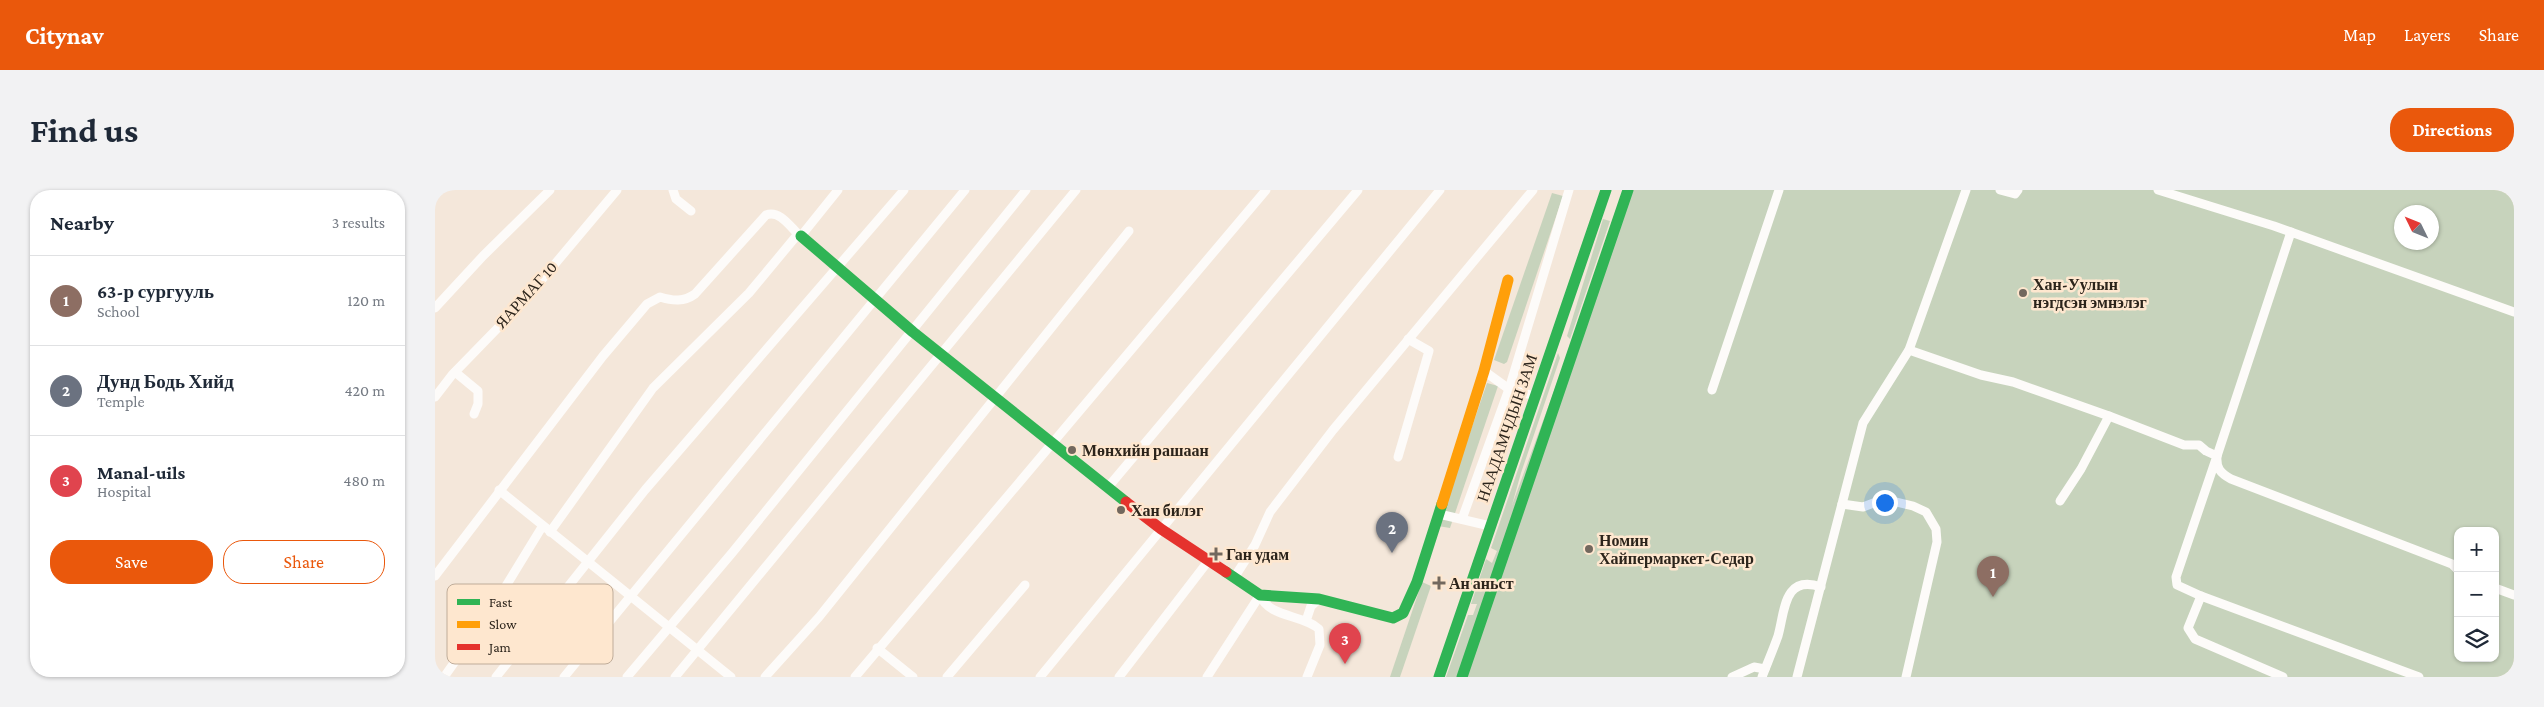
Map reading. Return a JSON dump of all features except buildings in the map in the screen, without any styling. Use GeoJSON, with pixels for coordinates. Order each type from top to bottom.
{"type":"FeatureCollection","features":[{"type":"Feature","properties":{"kind":"main road","name":"НААДАМЧДЫН ЗАМ"},"geometry":{"type":"LineString","coordinates":[[1439,677],[1606,190]]}},
{"type":"Feature","properties":{"kind":"main road"},"geometry":{"type":"LineString","coordinates":[[1462,677],[1628,190]]}},
{"type":"Feature","properties":{"kind":"main road"},"geometry":{"type":"LineString","coordinates":[[799,235],[839,266],[913,332],[942,353],[1052,444],[1109,486],[1161,529],[1260,595],[1319,600],[1393,618],[1399,617],[1403,613],[1417,582],[1484,371],[1508,280]]}},
{"type":"Feature","properties":{"kind":"main road"},"geometry":{"type":"LineString","coordinates":[[1555,342],[1574,347]]}},
{"type":"Feature","properties":{"kind":"main road"},"geometry":{"type":"LineString","coordinates":[[1483,548],[1490,556],[1504,554]]}},
{"type":"Feature","properties":{"kind":"main road"},"geometry":{"type":"LineString","coordinates":[[1461,611],[1472,609],[1483,616]]}},
{"type":"Feature","properties":{"kind":"street"},"geometry":{"type":"LineString","coordinates":[[435,308],[483,256],[551,190]]}},
{"type":"Feature","properties":{"kind":"street"},"geometry":{"type":"LineString","coordinates":[[673,190],[676,199],[691,210]]}},
{"type":"Feature","properties":{"kind":"street"},"geometry":{"type":"LineString","coordinates":[[509,584],[546,530],[653,388],[749,293],[838,190]]}},
{"type":"Feature","properties":{"kind":"street"},"geometry":{"type":"LineString","coordinates":[[572,584],[645,490],[904,190]]}},
{"type":"Feature","properties":{"kind":"street"},"geometry":{"type":"LineString","coordinates":[[613,616],[965,190]]}},
{"type":"Feature","properties":{"kind":"street"},"geometry":{"type":"LineString","coordinates":[[627,677],[913,332],[1026,190]]}},
{"type":"Feature","properties":{"kind":"street"},"geometry":{"type":"LineString","coordinates":[[675,677],[1076,190]]}},
{"type":"Feature","properties":{"kind":"street"},"geometry":{"type":"LineString","coordinates":[[855,677],[877,648],[1266,190]]}},
{"type":"Feature","properties":{"kind":"street"},"geometry":{"type":"LineString","coordinates":[[1109,486],[1358,190]]}},
{"type":"Feature","properties":{"kind":"street"},"geometry":{"type":"LineString","coordinates":[[1040,677],[1440,190]]}},
{"type":"Feature","properties":{"kind":"street"},"geometry":{"type":"LineString","coordinates":[[1234,578],[1255,545],[1270,512],[1408,339],[1533,190]]}},
{"type":"Feature","properties":{"kind":"street"},"geometry":{"type":"LineString","coordinates":[[1462,519],[1509,389],[1569,190]]}},
{"type":"Feature","properties":{"kind":"street"},"geometry":{"type":"LineString","coordinates":[[1712,390],[1779,190]]}},
{"type":"Feature","properties":{"kind":"street"},"geometry":{"type":"LineString","coordinates":[[1797,677],[1863,423],[1909,350],[1965,190]]}},
{"type":"Feature","properties":{"kind":"street"},"geometry":{"type":"LineString","coordinates":[[2001,190],[2015,194],[2018,190]]}},
{"type":"Feature","properties":{"kind":"street"},"geometry":{"type":"LineString","coordinates":[[2159,190],[2291,232],[2514,312]]}},
{"type":"Feature","properties":{"kind":"street","name":"ЯАРМАГ 10"},"geometry":{"type":"LineString","coordinates":[[435,397],[455,372],[523,302],[617,191]]}},
{"type":"Feature","properties":{"kind":"street"},"geometry":{"type":"LineString","coordinates":[[435,576],[603,356],[652,300],[660,297],[680,301],[688,299],[766,215],[777,214],[799,235]]}},
{"type":"Feature","properties":{"kind":"street"},"geometry":{"type":"LineString","coordinates":[[765,677],[819,617],[997,398],[1129,231]]}},
{"type":"Feature","properties":{"kind":"street"},"geometry":{"type":"LineString","coordinates":[[2291,232],[2176,577],[2177,585],[2201,596],[2419,677]]}},
{"type":"Feature","properties":{"kind":"street"},"geometry":{"type":"LineString","coordinates":[[1397,457],[1429,351],[1408,339]]}},
{"type":"Feature","properties":{"kind":"street"},"geometry":{"type":"LineString","coordinates":[[1909,350],[1981,375],[2013,382],[2109,416],[2184,446],[2199,445],[2206,452],[2217,456]]}},
{"type":"Feature","properties":{"kind":"street"},"geometry":{"type":"LineString","coordinates":[[1484,371],[1509,389],[1535,396]]}},
{"type":"Feature","properties":{"kind":"street"},"geometry":{"type":"LineString","coordinates":[[455,372],[478,391],[478,404],[474,414]]}},
{"type":"Feature","properties":{"kind":"street"},"geometry":{"type":"LineString","coordinates":[[2060,501],[2081,469],[2109,416]]}},
{"type":"Feature","properties":{"kind":"street"},"geometry":{"type":"LineString","coordinates":[[2217,456],[2219,470],[2231,479],[2454,566]]}},
{"type":"Feature","properties":{"kind":"street"},"geometry":{"type":"LineString","coordinates":[[499,490],[546,530],[731,677]]}},
{"type":"Feature","properties":{"kind":"street"},"geometry":{"type":"LineString","coordinates":[[1842,504],[1863,507],[1884,499],[1913,506],[1926,512],[1936,529],[1937,542],[1907,677]]}},
{"type":"Feature","properties":{"kind":"street"},"geometry":{"type":"LineString","coordinates":[[1439,514],[1490,526]]}},
{"type":"Feature","properties":{"kind":"street"},"geometry":{"type":"LineString","coordinates":[[1119,677],[1209,560]]}},
{"type":"Feature","properties":{"kind":"street"},"geometry":{"type":"LineString","coordinates":[[1732,677],[1753,667],[1763,673],[1778,636],[1788,596],[1801,585],[1807,584],[1821,587]]}},
{"type":"Feature","properties":{"kind":"street"},"geometry":{"type":"LineString","coordinates":[[947,677],[1025,585]]}},
{"type":"Feature","properties":{"kind":"street"},"geometry":{"type":"LineString","coordinates":[[2499,589],[2514,595]]}},
{"type":"Feature","properties":{"kind":"street"},"geometry":{"type":"LineString","coordinates":[[1260,595],[1263,603],[1273,610],[1306,621],[1319,629],[1321,636],[1320,645],[1307,677]]}},
{"type":"Feature","properties":{"kind":"street"},"geometry":{"type":"LineString","coordinates":[[1207,677],[1260,595]]}},
{"type":"Feature","properties":{"kind":"street"},"geometry":{"type":"LineString","coordinates":[[2201,596],[2188,628],[2195,639],[2283,677]]}},
{"type":"Feature","properties":{"kind":"street"},"geometry":{"type":"LineString","coordinates":[[1306,621],[1311,606],[1319,600]]}},
{"type":"Feature","properties":{"kind":"street"},"geometry":{"type":"LineString","coordinates":[[877,648],[913,677]]}},
{"type":"Feature","properties":{"kind":"street"},"geometry":{"type":"LineString","coordinates":[[444,677],[453,664]]}},
{"type":"Feature","properties":{"kind":"street"},"geometry":{"type":"LineString","coordinates":[[496,677],[507,664]]}},
{"type":"Feature","properties":{"kind":"street"},"geometry":{"type":"LineString","coordinates":[[564,677],[574,664]]}},
{"type":"Feature","properties":{"kind":"green space"},"geometry":{"type":"Polygon","coordinates":[[[1628,190],[2514,190],[2514,677],[1446,677],[1468,615],[1473,615],[1477,604],[1471,604],[1486,559],[1492,563],[1497,551],[1491,548],[1558,353],[1560,358],[1512,505],[1628,190]]]}},
{"type":"Feature","properties":{"kind":"green space"},"geometry":{"type":"Polygon","coordinates":[[[1552,193],[1563,196],[1507,362],[1504,364],[1494,360],[1552,193]]]}},
{"type":"Feature","properties":{"kind":"green space"},"geometry":{"type":"Polygon","coordinates":[[[1603,219],[1610,221],[1570,339],[1567,336],[1603,219]]]}},
{"type":"Feature","properties":{"kind":"green space"},"geometry":{"type":"Polygon","coordinates":[[[1487,383],[1498,386],[1450,528],[1438,526],[1487,383]]]}},
{"type":"Feature","properties":{"kind":"green space"},"geometry":{"type":"Polygon","coordinates":[[[1422,582],[1431,586],[1400,677],[1390,677],[1422,582]]]}},
{"type":"Feature","properties":{"kind":"traffic: fast"},"geometry":{"type":"LineString","coordinates":[[1439,677],[1606,190]]}},
{"type":"Feature","properties":{"kind":"traffic: fast"},"geometry":{"type":"LineString","coordinates":[[1462,677],[1628,190]]}},
{"type":"Feature","properties":{"kind":"traffic: fast"},"geometry":{"type":"LineString","coordinates":[[801,236],[913,332],[1126,502]]}},
{"type":"Feature","properties":{"kind":"traffic: fast"},"geometry":{"type":"LineString","coordinates":[[1226,572],[1260,595],[1319,599],[1393,618],[1403,613],[1417,582],[1442,504]]}},
{"type":"Feature","properties":{"kind":"traffic: slow"},"geometry":{"type":"LineString","coordinates":[[1442,504],[1484,371],[1508,280]]}},
{"type":"Feature","properties":{"kind":"traffic: jam"},"geometry":{"type":"LineString","coordinates":[[1126,502],[1161,529],[1226,572]]}},
{"type":"Feature","properties":{"kind":"place","name":"Хан-Уулын нэгдсэн эмнэлэг"},"geometry":{"type":"Point","coordinates":[2023,293]}},
{"type":"Feature","properties":{"kind":"place","name":"Мөнхийн рашаан"},"geometry":{"type":"Point","coordinates":[1072,450]}},
{"type":"Feature","properties":{"kind":"place","name":"Хан билэг"},"geometry":{"type":"Point","coordinates":[1121,510]}},
{"type":"Feature","properties":{"kind":"place","name":"Номин Хайпермаркет-Седар"},"geometry":{"type":"Point","coordinates":[1589,549]}},
{"type":"Feature","properties":{"kind":"place","name":"Дунд Бодь Хийд"},"geometry":{"type":"Point","coordinates":[1392,553]}},
{"type":"Feature","properties":{"kind":"place","name":"Ган удам"},"geometry":{"type":"Point","coordinates":[1216,554]}},
{"type":"Feature","properties":{"kind":"place","name":"Ан аньст"},"geometry":{"type":"Point","coordinates":[1439,583]}},
{"type":"Feature","properties":{"kind":"place","name":"63-р сургууль"},"geometry":{"type":"Point","coordinates":[1993,597]}},
{"type":"Feature","properties":{"kind":"place","name":"Manal-uils"},"geometry":{"type":"Point","coordinates":[1345,664]}}]}
